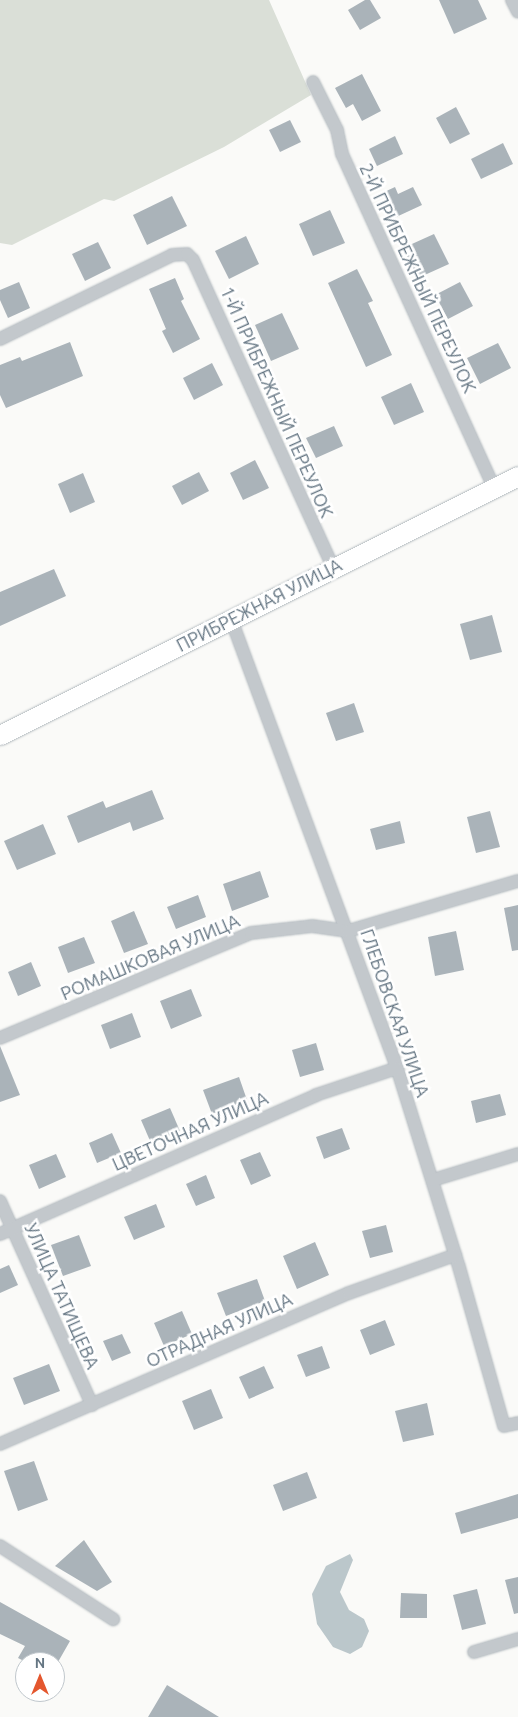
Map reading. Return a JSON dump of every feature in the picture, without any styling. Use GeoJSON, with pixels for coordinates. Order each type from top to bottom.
{"type":"FeatureCollection","features":[{"type":"Feature","properties":{"kind":"street"},"geometry":{"type":"LineString","coordinates":[[512,0],[518,12]]}},
{"type":"Feature","properties":{"kind":"street","name":"2-Й ПРИБРЕЖНЫЙ ПЕРЕУЛОК"},"geometry":{"type":"LineString","coordinates":[[312,82],[337,130],[342,154],[494,488]]}},
{"type":"Feature","properties":{"kind":"street","name":"1-Й ПРИБРЕЖНЫЙ ПЕРЕУЛОК"},"geometry":{"type":"LineString","coordinates":[[0,339],[172,256],[187,254],[193,260],[333,567]]}},
{"type":"Feature","properties":{"kind":"street","name":"ПРИБРЕЖНАЯ УЛИЦА"},"geometry":{"type":"LineString","coordinates":[[0,735],[518,476]]}},
{"type":"Feature","properties":{"kind":"street","name":"ГЛЕБОВСКАЯ УЛИЦА"},"geometry":{"type":"LineString","coordinates":[[231,619],[348,931],[397,1068],[433,1180],[504,1426],[518,1423]]}},
{"type":"Feature","properties":{"kind":"street"},"geometry":{"type":"LineString","coordinates":[[348,931],[518,881]]}},
{"type":"Feature","properties":{"kind":"street","name":"РОМАШКОВАЯ УЛИЦА"},"geometry":{"type":"LineString","coordinates":[[0,1038],[251,933],[312,926],[348,931]]}},
{"type":"Feature","properties":{"kind":"street","name":"ЦВЕТОЧНАЯ УЛИЦА"},"geometry":{"type":"LineString","coordinates":[[0,1234],[316,1095],[397,1068]]}},
{"type":"Feature","properties":{"kind":"street"},"geometry":{"type":"LineString","coordinates":[[433,1180],[518,1154]]}},
{"type":"Feature","properties":{"kind":"street","name":"УЛИЦА ТАТИЩЕВА"},"geometry":{"type":"LineString","coordinates":[[0,1201],[92,1405]]}},
{"type":"Feature","properties":{"kind":"street","name":"ОТРАДНАЯ УЛИЦА"},"geometry":{"type":"LineString","coordinates":[[0,1444],[349,1292],[455,1255]]}},
{"type":"Feature","properties":{"kind":"street"},"geometry":{"type":"LineString","coordinates":[[0,1546],[113,1619]]}},
{"type":"Feature","properties":{"kind":"street"},"geometry":{"type":"LineString","coordinates":[[474,1652],[518,1639]]}},
{"type":"Feature","properties":{"kind":"shaded area"},"geometry":{"type":"Polygon","coordinates":[[[0,0],[269,0],[311,95],[224,147],[114,201],[104,199],[12,245],[0,243],[0,0]]]}},
{"type":"Feature","properties":{"kind":"shaded area"},"geometry":{"type":"Polygon","coordinates":[[[350,1554],[353,1560],[340,1592],[349,1610],[364,1619],[369,1631],[362,1647],[350,1654],[333,1647],[317,1624],[312,1594],[326,1566],[350,1554]]]}},
{"type":"Feature","properties":{"kind":"building"},"geometry":{"type":"Polygon","coordinates":[[[365,0],[370,0],[381,18],[360,30],[348,10],[365,0]]]}},
{"type":"Feature","properties":{"kind":"building"},"geometry":{"type":"Polygon","coordinates":[[[439,0],[478,0],[487,19],[454,34],[439,0]]]}},
{"type":"Feature","properties":{"kind":"building"},"geometry":{"type":"Polygon","coordinates":[[[362,74],[381,111],[362,121],[353,104],[346,108],[335,88],[362,74]]]}},
{"type":"Feature","properties":{"kind":"building"},"geometry":{"type":"Polygon","coordinates":[[[456,107],[470,134],[450,144],[436,118],[456,107]]]}},
{"type":"Feature","properties":{"kind":"building"},"geometry":{"type":"Polygon","coordinates":[[[290,120],[301,142],[280,152],[269,130],[290,120]]]}},
{"type":"Feature","properties":{"kind":"building"},"geometry":{"type":"Polygon","coordinates":[[[395,136],[403,154],[377,166],[369,149],[395,136]]]}},
{"type":"Feature","properties":{"kind":"building"},"geometry":{"type":"Polygon","coordinates":[[[503,143],[513,164],[481,179],[471,159],[503,143]]]}},
{"type":"Feature","properties":{"kind":"building"},"geometry":{"type":"Polygon","coordinates":[[[395,187],[398,194],[413,187],[422,205],[394,218],[382,193],[395,187]]]}},
{"type":"Feature","properties":{"kind":"building"},"geometry":{"type":"Polygon","coordinates":[[[172,196],[187,226],[147,245],[133,215],[172,196]]]}},
{"type":"Feature","properties":{"kind":"building"},"geometry":{"type":"Polygon","coordinates":[[[330,210],[345,243],[313,256],[299,224],[330,210]]]}},
{"type":"Feature","properties":{"kind":"building"},"geometry":{"type":"Polygon","coordinates":[[[434,234],[449,264],[418,278],[403,248],[434,234]]]}},
{"type":"Feature","properties":{"kind":"building"},"geometry":{"type":"Polygon","coordinates":[[[246,236],[259,264],[229,279],[215,251],[246,236]]]}},
{"type":"Feature","properties":{"kind":"building"},"geometry":{"type":"Polygon","coordinates":[[[98,242],[111,268],[85,281],[72,254],[98,242]]]}},
{"type":"Feature","properties":{"kind":"building"},"geometry":{"type":"Polygon","coordinates":[[[357,269],[373,301],[368,303],[392,355],[366,367],[328,283],[357,269]]]}},
{"type":"Feature","properties":{"kind":"building"},"geometry":{"type":"Polygon","coordinates":[[[175,278],[184,299],[181,301],[200,339],[173,353],[162,331],[166,329],[149,289],[175,278]]]}},
{"type":"Feature","properties":{"kind":"building"},"geometry":{"type":"Polygon","coordinates":[[[19,282],[30,308],[8,318],[0,300],[0,290],[19,282]]]}},
{"type":"Feature","properties":{"kind":"building"},"geometry":{"type":"Polygon","coordinates":[[[460,282],[473,306],[448,319],[435,295],[460,282]]]}},
{"type":"Feature","properties":{"kind":"building"},"geometry":{"type":"Polygon","coordinates":[[[282,313],[299,349],[271,361],[255,325],[282,313]]]}},
{"type":"Feature","properties":{"kind":"building"},"geometry":{"type":"Polygon","coordinates":[[[70,342],[83,376],[6,408],[0,395],[0,365],[20,357],[22,361],[70,342]]]}},
{"type":"Feature","properties":{"kind":"building"},"geometry":{"type":"Polygon","coordinates":[[[498,343],[511,368],[480,384],[467,358],[498,343]]]}},
{"type":"Feature","properties":{"kind":"building"},"geometry":{"type":"Polygon","coordinates":[[[212,363],[223,385],[194,400],[183,378],[212,363]]]}},
{"type":"Feature","properties":{"kind":"building"},"geometry":{"type":"Polygon","coordinates":[[[411,383],[424,412],[394,425],[381,397],[411,383]]]}},
{"type":"Feature","properties":{"kind":"building"},"geometry":{"type":"Polygon","coordinates":[[[334,426],[343,446],[316,458],[306,438],[334,426]]]}},
{"type":"Feature","properties":{"kind":"building"},"geometry":{"type":"Polygon","coordinates":[[[255,460],[269,488],[243,500],[230,473],[255,460]]]}},
{"type":"Feature","properties":{"kind":"building"},"geometry":{"type":"Polygon","coordinates":[[[199,472],[209,491],[182,505],[172,486],[199,472]]]}},
{"type":"Feature","properties":{"kind":"building"},"geometry":{"type":"Polygon","coordinates":[[[83,473],[95,502],[70,513],[58,484],[83,473]]]}},
{"type":"Feature","properties":{"kind":"building"},"geometry":{"type":"Polygon","coordinates":[[[54,569],[66,596],[0,626],[0,592],[54,569]]]}},
{"type":"Feature","properties":{"kind":"building"},"geometry":{"type":"Polygon","coordinates":[[[492,615],[502,652],[470,660],[460,624],[492,615]]]}},
{"type":"Feature","properties":{"kind":"building"},"geometry":{"type":"Polygon","coordinates":[[[354,703],[364,732],[336,741],[326,713],[354,703]]]}},
{"type":"Feature","properties":{"kind":"building"},"geometry":{"type":"Polygon","coordinates":[[[152,790],[164,819],[133,831],[130,822],[78,843],[67,816],[103,801],[106,808],[152,790]]]}},
{"type":"Feature","properties":{"kind":"building"},"geometry":{"type":"Polygon","coordinates":[[[490,811],[500,847],[476,853],[467,817],[490,811]]]}},
{"type":"Feature","properties":{"kind":"building"},"geometry":{"type":"Polygon","coordinates":[[[400,821],[405,843],[376,850],[370,829],[400,821]]]}},
{"type":"Feature","properties":{"kind":"building"},"geometry":{"type":"Polygon","coordinates":[[[43,824],[56,854],[17,870],[4,841],[43,824]]]}},
{"type":"Feature","properties":{"kind":"building"},"geometry":{"type":"Polygon","coordinates":[[[260,871],[269,897],[232,911],[223,884],[260,871]]]}},
{"type":"Feature","properties":{"kind":"building"},"geometry":{"type":"Polygon","coordinates":[[[198,895],[206,917],[176,929],[167,907],[198,895]]]}},
{"type":"Feature","properties":{"kind":"building"},"geometry":{"type":"Polygon","coordinates":[[[518,905],[518,950],[512,951],[504,908],[518,905]]]}},
{"type":"Feature","properties":{"kind":"building"},"geometry":{"type":"Polygon","coordinates":[[[134,911],[148,944],[124,953],[111,921],[134,911]]]}},
{"type":"Feature","properties":{"kind":"building"},"geometry":{"type":"Polygon","coordinates":[[[456,931],[464,970],[435,976],[428,937],[456,931]]]}},
{"type":"Feature","properties":{"kind":"building"},"geometry":{"type":"Polygon","coordinates":[[[84,937],[95,963],[68,973],[58,947],[84,937]]]}},
{"type":"Feature","properties":{"kind":"building"},"geometry":{"type":"Polygon","coordinates":[[[31,962],[41,986],[18,996],[8,972],[31,962]]]}},
{"type":"Feature","properties":{"kind":"building"},"geometry":{"type":"Polygon","coordinates":[[[191,989],[202,1016],[171,1029],[160,1001],[191,989]]]}},
{"type":"Feature","properties":{"kind":"building"},"geometry":{"type":"Polygon","coordinates":[[[132,1013],[141,1037],[110,1049],[101,1025],[132,1013]]]}},
{"type":"Feature","properties":{"kind":"building"},"geometry":{"type":"Polygon","coordinates":[[[316,1043],[324,1070],[300,1077],[292,1050],[316,1043]]]}},
{"type":"Feature","properties":{"kind":"building"},"geometry":{"type":"Polygon","coordinates":[[[0,1046],[20,1095],[0,1102],[0,1046]]]}},
{"type":"Feature","properties":{"kind":"building"},"geometry":{"type":"Polygon","coordinates":[[[239,1077],[247,1100],[212,1114],[203,1090],[239,1077]]]}},
{"type":"Feature","properties":{"kind":"building"},"geometry":{"type":"Polygon","coordinates":[[[500,1094],[506,1115],[476,1123],[471,1101],[500,1094]]]}},
{"type":"Feature","properties":{"kind":"building"},"geometry":{"type":"Polygon","coordinates":[[[170,1108],[180,1131],[151,1143],[141,1120],[170,1108]]]}},
{"type":"Feature","properties":{"kind":"building"},"geometry":{"type":"Polygon","coordinates":[[[342,1128],[350,1149],[324,1159],[316,1137],[342,1128]]]}},
{"type":"Feature","properties":{"kind":"building"},"geometry":{"type":"Polygon","coordinates":[[[112,1133],[121,1153],[97,1163],[89,1143],[112,1133]]]}},
{"type":"Feature","properties":{"kind":"building"},"geometry":{"type":"Polygon","coordinates":[[[260,1152],[271,1176],[251,1185],[240,1160],[260,1152]]]}},
{"type":"Feature","properties":{"kind":"building"},"geometry":{"type":"Polygon","coordinates":[[[56,1154],[66,1177],[39,1189],[29,1165],[56,1154]]]}},
{"type":"Feature","properties":{"kind":"building"},"geometry":{"type":"Polygon","coordinates":[[[206,1175],[215,1198],[196,1206],[186,1184],[206,1175]]]}},
{"type":"Feature","properties":{"kind":"building"},"geometry":{"type":"Polygon","coordinates":[[[156,1204],[165,1227],[134,1240],[124,1217],[156,1204]]]}},
{"type":"Feature","properties":{"kind":"building"},"geometry":{"type":"Polygon","coordinates":[[[386,1225],[393,1252],[370,1258],[362,1231],[386,1225]]]}},
{"type":"Feature","properties":{"kind":"building"},"geometry":{"type":"Polygon","coordinates":[[[79,1235],[91,1266],[63,1276],[51,1245],[79,1235]]]}},
{"type":"Feature","properties":{"kind":"building"},"geometry":{"type":"Polygon","coordinates":[[[315,1242],[329,1275],[297,1289],[283,1256],[315,1242]]]}},
{"type":"Feature","properties":{"kind":"building"},"geometry":{"type":"Polygon","coordinates":[[[9,1265],[18,1285],[0,1293],[0,1269],[9,1265]]]}},
{"type":"Feature","properties":{"kind":"building"},"geometry":{"type":"Polygon","coordinates":[[[257,1279],[265,1301],[226,1316],[217,1293],[257,1279]]]}},
{"type":"Feature","properties":{"kind":"building"},"geometry":{"type":"Polygon","coordinates":[[[182,1311],[192,1334],[164,1346],[154,1323],[182,1311]]]}},
{"type":"Feature","properties":{"kind":"building"},"geometry":{"type":"Polygon","coordinates":[[[385,1320],[395,1345],[370,1355],[360,1330],[385,1320]]]}},
{"type":"Feature","properties":{"kind":"building"},"geometry":{"type":"Polygon","coordinates":[[[122,1334],[131,1353],[112,1361],[103,1341],[122,1334]]]}},
{"type":"Feature","properties":{"kind":"building"},"geometry":{"type":"Polygon","coordinates":[[[322,1346],[330,1368],[306,1377],[297,1355],[322,1346]]]}},
{"type":"Feature","properties":{"kind":"building"},"geometry":{"type":"Polygon","coordinates":[[[49,1364],[60,1391],[24,1405],[13,1378],[49,1364]]]}},
{"type":"Feature","properties":{"kind":"building"},"geometry":{"type":"Polygon","coordinates":[[[264,1366],[274,1388],[249,1399],[239,1377],[264,1366]]]}},
{"type":"Feature","properties":{"kind":"building"},"geometry":{"type":"Polygon","coordinates":[[[211,1389],[223,1418],[194,1430],[182,1401],[211,1389]]]}},
{"type":"Feature","properties":{"kind":"building"},"geometry":{"type":"Polygon","coordinates":[[[427,1403],[434,1435],[403,1442],[395,1411],[427,1403]]]}},
{"type":"Feature","properties":{"kind":"building"},"geometry":{"type":"Polygon","coordinates":[[[34,1461],[48,1500],[18,1511],[4,1471],[34,1461]]]}},
{"type":"Feature","properties":{"kind":"building"},"geometry":{"type":"Polygon","coordinates":[[[307,1472],[317,1498],[283,1511],[273,1485],[307,1472]]]}},
{"type":"Feature","properties":{"kind":"building"},"geometry":{"type":"Polygon","coordinates":[[[518,1494],[518,1518],[461,1534],[455,1513],[518,1494]]]}},
{"type":"Feature","properties":{"kind":"building"},"geometry":{"type":"Polygon","coordinates":[[[84,1540],[112,1582],[97,1591],[55,1566],[84,1540]]]}},
{"type":"Feature","properties":{"kind":"building"},"geometry":{"type":"Polygon","coordinates":[[[518,1577],[518,1613],[514,1614],[505,1580],[518,1577]]]}},
{"type":"Feature","properties":{"kind":"building"},"geometry":{"type":"Polygon","coordinates":[[[477,1589],[486,1624],[462,1630],[453,1595],[477,1589]]]}},
{"type":"Feature","properties":{"kind":"building"},"geometry":{"type":"Polygon","coordinates":[[[401,1593],[427,1594],[427,1618],[400,1618],[401,1593]]]}},
{"type":"Feature","properties":{"kind":"building"},"geometry":{"type":"Polygon","coordinates":[[[0,1602],[70,1641],[64,1652],[22,1652],[25,1646],[0,1634],[0,1602]]]}},
{"type":"Feature","properties":{"kind":"building"},"geometry":{"type":"Polygon","coordinates":[[[167,1685],[219,1717],[148,1717],[167,1685]]]}}]}
